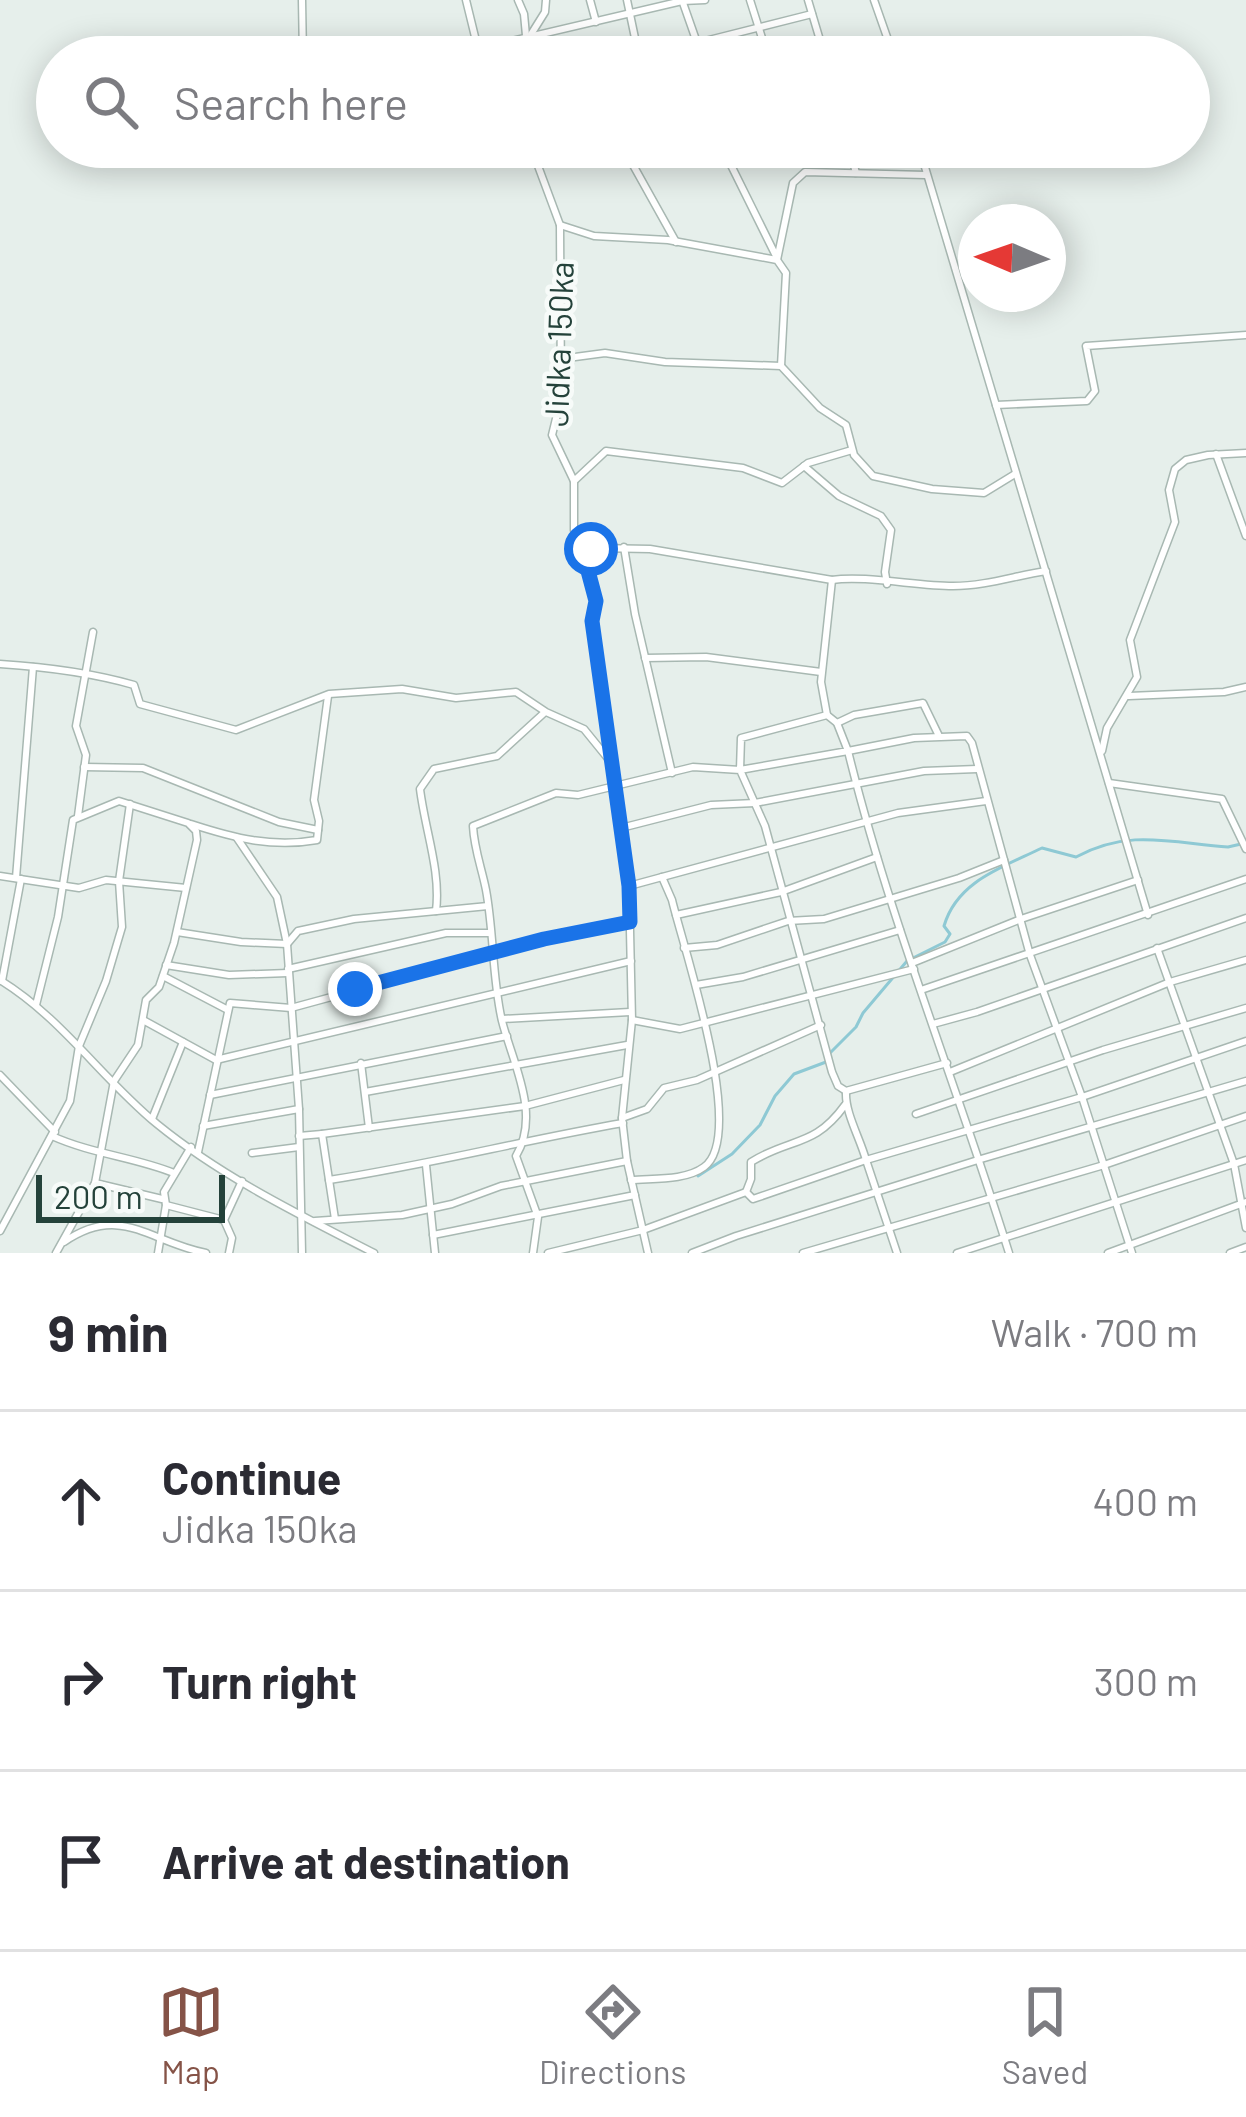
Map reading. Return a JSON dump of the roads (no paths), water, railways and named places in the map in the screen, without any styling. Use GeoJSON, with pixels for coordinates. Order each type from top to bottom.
{"type":"FeatureCollection","features":[{"type":"Feature","properties":{"kind":"street"},"geometry":{"type":"LineString","coordinates":[[302,0],[303,36]]}},
{"type":"Feature","properties":{"kind":"street"},"geometry":{"type":"LineString","coordinates":[[466,0],[475,36]]}},
{"type":"Feature","properties":{"kind":"street"},"geometry":{"type":"LineString","coordinates":[[518,0],[527,36]]}},
{"type":"Feature","properties":{"kind":"street"},"geometry":{"type":"LineString","coordinates":[[530,36],[545,12],[546,0]]}},
{"type":"Feature","properties":{"kind":"street"},"geometry":{"type":"LineString","coordinates":[[590,0],[596,22]]}},
{"type":"Feature","properties":{"kind":"street"},"geometry":{"type":"LineString","coordinates":[[627,0],[635,36]]}},
{"type":"Feature","properties":{"kind":"street"},"geometry":{"type":"LineString","coordinates":[[540,36],[682,0],[705,0]]}},
{"type":"Feature","properties":{"kind":"street"},"geometry":{"type":"LineString","coordinates":[[682,0],[694,36]]}},
{"type":"Feature","properties":{"kind":"street"},"geometry":{"type":"LineString","coordinates":[[750,0],[760,36]]}},
{"type":"Feature","properties":{"kind":"street"},"geometry":{"type":"LineString","coordinates":[[808,0],[819,36]]}},
{"type":"Feature","properties":{"kind":"street"},"geometry":{"type":"LineString","coordinates":[[874,0],[887,36]]}},
{"type":"Feature","properties":{"kind":"street"},"geometry":{"type":"LineString","coordinates":[[737,36],[812,14]]}},
{"type":"Feature","properties":{"kind":"street","name":"Jidka 150ka"},"geometry":{"type":"LineString","coordinates":[[539,168],[560,225],[561,402],[552,435],[574,481],[574,530],[596,601],[592,621],[629,886],[632,1016],[622,1120],[648,1253]]}},
{"type":"Feature","properties":{"kind":"street"},"geometry":{"type":"LineString","coordinates":[[635,168],[676,242]]}},
{"type":"Feature","properties":{"kind":"street"},"geometry":{"type":"LineString","coordinates":[[732,168],[786,273],[781,366]]}},
{"type":"Feature","properties":{"kind":"street"},"geometry":{"type":"LineString","coordinates":[[855,168],[856,173]]}},
{"type":"Feature","properties":{"kind":"street"},"geometry":{"type":"LineString","coordinates":[[924,168],[1148,915]]}},
{"type":"Feature","properties":{"kind":"street"},"geometry":{"type":"LineString","coordinates":[[777,260],[794,183],[805,172],[926,175]]}},
{"type":"Feature","properties":{"kind":"street"},"geometry":{"type":"LineString","coordinates":[[560,225],[594,236],[676,242],[777,260]]}},
{"type":"Feature","properties":{"kind":"street"},"geometry":{"type":"LineString","coordinates":[[996,405],[1092,398],[1095,391],[1086,346],[1246,335]]}},
{"type":"Feature","properties":{"kind":"street"},"geometry":{"type":"LineString","coordinates":[[560,359],[605,353],[665,362],[781,366],[820,408],[846,425],[853,450],[873,476],[984,493],[1017,474]]}},
{"type":"Feature","properties":{"kind":"street"},"geometry":{"type":"LineString","coordinates":[[574,481],[606,451],[743,467],[782,482],[804,466],[853,450]]}},
{"type":"Feature","properties":{"kind":"street"},"geometry":{"type":"LineString","coordinates":[[1102,761],[1107,728],[1137,677],[1130,640],[1175,522],[1168,490],[1175,469],[1186,460],[1246,453]]}},
{"type":"Feature","properties":{"kind":"street"},"geometry":{"type":"LineString","coordinates":[[1216,454],[1246,536]]}},
{"type":"Feature","properties":{"kind":"street"},"geometry":{"type":"LineString","coordinates":[[804,466],[839,496],[881,516],[891,530],[887,584]]}},
{"type":"Feature","properties":{"kind":"street"},"geometry":{"type":"LineString","coordinates":[[583,552],[624,547],[832,580],[887,584],[990,584],[1046,571]]}},
{"type":"Feature","properties":{"kind":"street"},"geometry":{"type":"LineString","coordinates":[[624,547],[672,772]]}},
{"type":"Feature","properties":{"kind":"street"},"geometry":{"type":"LineString","coordinates":[[832,580],[821,672],[827,715],[837,724],[848,751],[890,900],[1009,1253]]}},
{"type":"Feature","properties":{"kind":"street"},"geometry":{"type":"LineString","coordinates":[[78,817],[86,755],[76,726],[93,632]]}},
{"type":"Feature","properties":{"kind":"street"},"geometry":{"type":"LineString","coordinates":[[645,658],[706,657],[821,672]]}},
{"type":"Feature","properties":{"kind":"street"},"geometry":{"type":"LineString","coordinates":[[0,664],[87,674],[134,686],[140,704],[236,730],[329,694],[402,689],[456,698],[516,692],[584,729],[612,764]]}},
{"type":"Feature","properties":{"kind":"street"},"geometry":{"type":"LineString","coordinates":[[34,666],[18,879],[1,980],[36,1005],[152,1120],[302,1217],[374,1253]]}},
{"type":"Feature","properties":{"kind":"street"},"geometry":{"type":"LineString","coordinates":[[1129,696],[1190,695],[1246,687]]}},
{"type":"Feature","properties":{"kind":"street"},"geometry":{"type":"LineString","coordinates":[[36,1005],[73,820],[119,801],[237,838],[286,845],[317,840],[314,800],[329,694]]}},
{"type":"Feature","properties":{"kind":"street"},"geometry":{"type":"LineString","coordinates":[[837,724],[854,715],[922,703],[939,736]]}},
{"type":"Feature","properties":{"kind":"street"},"geometry":{"type":"LineString","coordinates":[[436,911],[440,885],[426,838],[420,789],[434,769],[497,756],[546,712]]}},
{"type":"Feature","properties":{"kind":"street"},"geometry":{"type":"LineString","coordinates":[[827,715],[741,738],[740,770],[771,847],[832,1072],[846,1091],[949,1068],[1170,982],[1246,960]]}},
{"type":"Feature","properties":{"kind":"street"},"geometry":{"type":"LineString","coordinates":[[533,1253],[538,1217],[516,1156],[526,1140],[525,1106],[502,1019],[473,826],[556,793],[578,795],[692,767],[740,770],[939,736],[967,736],[1030,955],[1082,1096],[1130,1250]]}},
{"type":"Feature","properties":{"kind":"street"},"geometry":{"type":"LineString","coordinates":[[85,767],[143,768],[279,822],[318,830]]}},
{"type":"Feature","properties":{"kind":"street"},"geometry":{"type":"LineString","coordinates":[[621,828],[711,805],[755,803],[924,771],[977,769]]}},
{"type":"Feature","properties":{"kind":"street"},"geometry":{"type":"LineString","coordinates":[[1108,783],[1222,799],[1246,849]]}},
{"type":"Feature","properties":{"kind":"street"},"geometry":{"type":"LineString","coordinates":[[629,886],[898,813],[986,801]]}},
{"type":"Feature","properties":{"kind":"street"},"geometry":{"type":"LineString","coordinates":[[0,1231],[70,1101],[80,1046],[122,927],[119,881],[130,804]]}},
{"type":"Feature","properties":{"kind":"street"},"geometry":{"type":"LineString","coordinates":[[56,1253],[95,1183],[114,1081],[138,1045],[146,1000],[163,976],[197,840],[188,823]]}},
{"type":"Feature","properties":{"kind":"street"},"geometry":{"type":"LineString","coordinates":[[237,838],[278,897],[286,944],[302,1253]]}},
{"type":"Feature","properties":{"kind":"street"},"geometry":{"type":"LineString","coordinates":[[676,915],[781,892],[877,857]]}},
{"type":"Feature","properties":{"kind":"street"},"geometry":{"type":"LineString","coordinates":[[684,948],[717,945],[788,921],[824,919],[1004,860]]}},
{"type":"Feature","properties":{"kind":"street"},"geometry":{"type":"LineString","coordinates":[[0,876],[79,888],[106,880],[186,888]]}},
{"type":"Feature","properties":{"kind":"street"},"geometry":{"type":"LineString","coordinates":[[631,1180],[696,1172],[713,1158],[719,1142],[705,1024],[662,877]]}},
{"type":"Feature","properties":{"kind":"street"},"geometry":{"type":"LineString","coordinates":[[922,990],[1246,879]]}},
{"type":"Feature","properties":{"kind":"street"},"geometry":{"type":"LineString","coordinates":[[502,1019],[632,1016],[680,1029],[705,1024],[913,966],[1021,919],[1138,880]]}},
{"type":"Feature","properties":{"kind":"street"},"geometry":{"type":"LineString","coordinates":[[176,932],[286,944],[298,931],[354,919],[488,906]]}},
{"type":"Feature","properties":{"kind":"street"},"geometry":{"type":"LineString","coordinates":[[933,1024],[1246,918]]}},
{"type":"Feature","properties":{"kind":"street"},"geometry":{"type":"LineString","coordinates":[[158,1253],[165,1202],[175,1173],[195,1150],[203,1126],[230,1003],[291,1008],[491,952],[630,922]]}},
{"type":"Feature","properties":{"kind":"street"},"geometry":{"type":"LineString","coordinates":[[696,985],[743,977],[900,930]]}},
{"type":"Feature","properties":{"kind":"street"},"geometry":{"type":"LineString","coordinates":[[166,965],[229,975],[289,971],[446,933],[490,933]]}},
{"type":"Feature","properties":{"kind":"street"},"geometry":{"type":"LineString","coordinates":[[1157,948],[1234,1165],[1246,1228]]}},
{"type":"Feature","properties":{"kind":"street"},"geometry":{"type":"LineString","coordinates":[[143,1020],[216,1060],[631,961]]}},
{"type":"Feature","properties":{"kind":"street"},"geometry":{"type":"LineString","coordinates":[[163,976],[228,1010]]}},
{"type":"Feature","properties":{"kind":"street"},"geometry":{"type":"LineString","coordinates":[[916,1114],[1103,1050],[1246,1008]]}},
{"type":"Feature","properties":{"kind":"street"},"geometry":{"type":"LineString","coordinates":[[329,1180],[426,1165],[622,1120],[647,1108],[664,1088],[697,1080],[821,1025]]}},
{"type":"Feature","properties":{"kind":"street"},"geometry":{"type":"LineString","coordinates":[[209,1095],[507,1036]]}},
{"type":"Feature","properties":{"kind":"street"},"geometry":{"type":"LineString","coordinates":[[746,1192],[754,1199],[1246,1041]]}},
{"type":"Feature","properties":{"kind":"street"},"geometry":{"type":"LineString","coordinates":[[152,1120],[183,1042]]}},
{"type":"Feature","properties":{"kind":"street"},"geometry":{"type":"LineString","coordinates":[[364,1092],[627,1045]]}},
{"type":"Feature","properties":{"kind":"street"},"geometry":{"type":"LineString","coordinates":[[361,1063],[369,1128]]}},
{"type":"Feature","properties":{"kind":"street"},"geometry":{"type":"LineString","coordinates":[[0,1075],[53,1134],[102,1154],[148,1162],[175,1173]]}},
{"type":"Feature","properties":{"kind":"street"},"geometry":{"type":"LineString","coordinates":[[298,1136],[525,1106],[624,1080]]}},
{"type":"Feature","properties":{"kind":"street"},"geometry":{"type":"LineString","coordinates":[[692,1253],[981,1159],[1246,1081]]}},
{"type":"Feature","properties":{"kind":"street"},"geometry":{"type":"LineString","coordinates":[[548,1253],[643,1230],[746,1192],[752,1179],[751,1162],[782,1144],[806,1142],[830,1127],[845,1105],[846,1091]]}},
{"type":"Feature","properties":{"kind":"street"},"geometry":{"type":"LineString","coordinates":[[845,1105],[857,1126],[897,1253]]}},
{"type":"Feature","properties":{"kind":"street"},"geometry":{"type":"LineString","coordinates":[[203,1126],[298,1109]]}},
{"type":"Feature","properties":{"kind":"street"},"geometry":{"type":"LineString","coordinates":[[803,1253],[1104,1165],[1246,1116]]}},
{"type":"Feature","properties":{"kind":"street"},"geometry":{"type":"LineString","coordinates":[[322,1134],[335,1219]]}},
{"type":"Feature","properties":{"kind":"street"},"geometry":{"type":"LineString","coordinates":[[252,1153],[299,1147]]}},
{"type":"Feature","properties":{"kind":"street"},"geometry":{"type":"LineString","coordinates":[[957,1253],[1246,1160]]}},
{"type":"Feature","properties":{"kind":"street"},"geometry":{"type":"LineString","coordinates":[[311,1221],[402,1215],[523,1181],[627,1161]]}},
{"type":"Feature","properties":{"kind":"street"},"geometry":{"type":"LineString","coordinates":[[426,1165],[435,1253]]}},
{"type":"Feature","properties":{"kind":"street"},"geometry":{"type":"LineString","coordinates":[[224,1220],[243,1180]]}},
{"type":"Feature","properties":{"kind":"street"},"geometry":{"type":"LineString","coordinates":[[95,1183],[224,1220],[232,1238],[229,1253]]}},
{"type":"Feature","properties":{"kind":"street"},"geometry":{"type":"LineString","coordinates":[[433,1235],[635,1195]]}},
{"type":"Feature","properties":{"kind":"street"},"geometry":{"type":"LineString","coordinates":[[1108,1253],[1130,1250],[1243,1203]]}},
{"type":"Feature","properties":{"kind":"street"},"geometry":{"type":"LineString","coordinates":[[62,1244],[105,1222],[137,1228],[206,1253]]}},
{"type":"Feature","properties":{"kind":"street"},"geometry":{"type":"LineString","coordinates":[[1230,1253],[1246,1247]]}},
{"type":"Feature","properties":{"kind":"waterway"},"geometry":{"type":"LineString","coordinates":[[830,1053],[907,961],[945,942],[950,934],[944,926],[959,898],[997,869],[1042,848],[1076,857],[1133,840],[1241,844]]}},
{"type":"Feature","properties":{"kind":"waterway"},"geometry":{"type":"LineString","coordinates":[[698,1176],[732,1154],[760,1125],[775,1096],[794,1074],[826,1062]]}}]}
